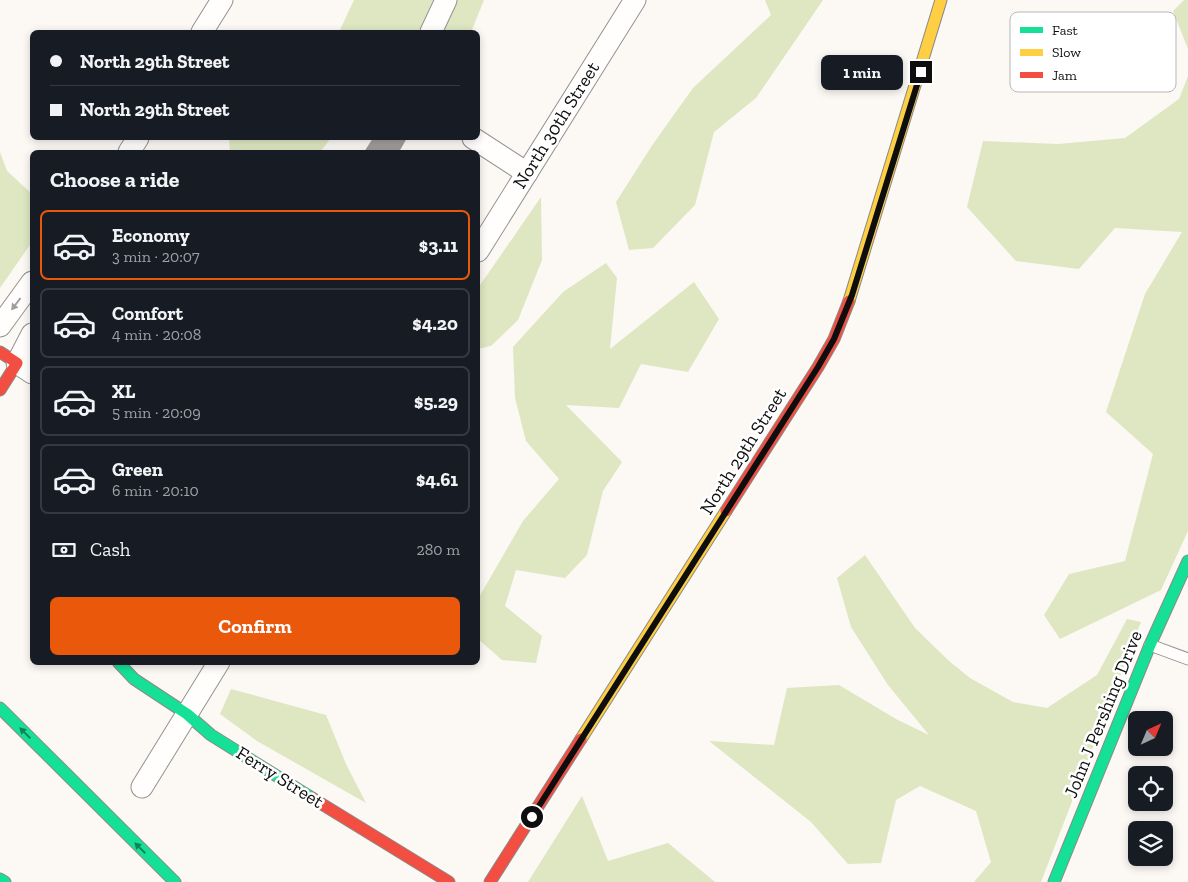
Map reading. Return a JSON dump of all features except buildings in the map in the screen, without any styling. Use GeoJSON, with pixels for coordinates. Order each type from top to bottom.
{"type":"FeatureCollection","features":[{"type":"Feature","properties":{"kind":"main road","name":"North 29th Street"},"geometry":{"type":"LineString","coordinates":[[490,882],[627,670],[834,339],[852,295],[941,0]]}},
{"type":"Feature","properties":{"kind":"main road"},"geometry":{"type":"LineString","coordinates":[[0,390],[16,363]]}},
{"type":"Feature","properties":{"kind":"main road","name":"John J Pershing Drive"},"geometry":{"type":"LineString","coordinates":[[1054,882],[1150,645],[1188,561]]}},
{"type":"Feature","properties":{"kind":"main road","name":"Ferry Street"},"geometry":{"type":"LineString","coordinates":[[121,665],[134,679],[187,714],[211,735],[449,882]]}},
{"type":"Feature","properties":{"kind":"main road"},"geometry":{"type":"LineString","coordinates":[[0,708],[174,882]]}},
{"type":"Feature","properties":{"kind":"main road"},"geometry":{"type":"LineString","coordinates":[[0,879],[5,882]]}},
{"type":"Feature","properties":{"kind":"street"},"geometry":{"type":"LineString","coordinates":[[203,30],[222,0]]}},
{"type":"Feature","properties":{"kind":"street"},"geometry":{"type":"LineString","coordinates":[[431,30],[446,0]]}},
{"type":"Feature","properties":{"kind":"street","name":"North 30th Street"},"geometry":{"type":"LineString","coordinates":[[480,248],[635,0]]}},
{"type":"Feature","properties":{"kind":"street"},"geometry":{"type":"LineString","coordinates":[[476,140],[526,172]]}},
{"type":"Feature","properties":{"kind":"street"},"geometry":{"type":"LineString","coordinates":[[0,326],[30,285]]}},
{"type":"Feature","properties":{"kind":"street"},"geometry":{"type":"LineString","coordinates":[[16,363],[30,338]]}},
{"type":"Feature","properties":{"kind":"street"},"geometry":{"type":"LineString","coordinates":[[142,787],[217,665]]}},
{"type":"Feature","properties":{"kind":"lane"},"geometry":{"type":"LineString","coordinates":[[1150,645],[1188,659]]}},
{"type":"Feature","properties":{"kind":"green space"},"geometry":{"type":"Polygon","coordinates":[[[354,0],[484,0],[472,30],[340,30],[354,0]]]}},
{"type":"Feature","properties":{"kind":"green space"},"geometry":{"type":"Polygon","coordinates":[[[765,0],[823,0],[756,98],[714,132],[695,205],[653,248],[629,250],[616,202],[653,144],[693,88],[771,15],[765,0]]]}},
{"type":"Feature","properties":{"kind":"green space"},"geometry":{"type":"Polygon","coordinates":[[[1184,0],[1188,0],[1188,49],[1176,19],[1176,12],[1173,11],[1184,0]]]}},
{"type":"Feature","properties":{"kind":"green space"},"geometry":{"type":"Polygon","coordinates":[[[1188,76],[1188,531],[1161,590],[1060,639],[1044,615],[1069,574],[1125,561],[1153,454],[1106,412],[1145,294],[1182,232],[1115,228],[1079,269],[1016,261],[967,207],[983,141],[1058,144],[1125,138],[1179,99],[1188,76]]]}},
{"type":"Feature","properties":{"kind":"green space"},"geometry":{"type":"Polygon","coordinates":[[[229,140],[329,140],[322,150],[230,150],[229,140]]]}},
{"type":"Feature","properties":{"kind":"green space"},"geometry":{"type":"Polygon","coordinates":[[[0,152],[7,171],[30,192],[30,245],[0,288],[0,152]]]}},
{"type":"Feature","properties":{"kind":"green space"},"geometry":{"type":"Polygon","coordinates":[[[541,197],[542,260],[518,320],[491,346],[480,349],[480,285],[541,197]]]}},
{"type":"Feature","properties":{"kind":"green space"},"geometry":{"type":"Polygon","coordinates":[[[606,263],[617,278],[610,349],[694,282],[719,319],[688,372],[641,364],[619,408],[566,405],[622,462],[603,491],[587,555],[565,578],[516,570],[505,606],[542,636],[536,663],[502,660],[480,641],[480,596],[523,521],[559,479],[526,441],[515,398],[513,347],[563,292],[606,263]]]}},
{"type":"Feature","properties":{"kind":"green space"},"geometry":{"type":"Polygon","coordinates":[[[865,555],[915,628],[949,661],[970,678],[1013,702],[1047,708],[1097,675],[1127,619],[1141,622],[1041,882],[974,882],[991,862],[976,811],[920,786],[896,800],[881,863],[848,864],[811,822],[709,741],[774,745],[787,688],[839,685],[896,719],[929,735],[888,685],[851,627],[837,578],[865,555]]]}},
{"type":"Feature","properties":{"kind":"green space"},"geometry":{"type":"Polygon","coordinates":[[[231,689],[326,715],[346,764],[366,803],[257,741],[220,714],[231,689]]]}},
{"type":"Feature","properties":{"kind":"green space"},"geometry":{"type":"Polygon","coordinates":[[[582,796],[608,861],[668,843],[715,882],[528,882],[582,796]]]}},
{"type":"Feature","properties":{"kind":"traffic: fast"},"geometry":{"type":"LineString","coordinates":[[1054,882],[1150,645],[1188,561]]}},
{"type":"Feature","properties":{"kind":"traffic: fast"},"geometry":{"type":"LineString","coordinates":[[121,665],[134,679],[187,714],[211,735],[312,798]]}},
{"type":"Feature","properties":{"kind":"traffic: fast"},"geometry":{"type":"LineString","coordinates":[[0,708],[175,882]]}},
{"type":"Feature","properties":{"kind":"traffic: fast"},"geometry":{"type":"LineString","coordinates":[[0,879],[5,882]]}},
{"type":"Feature","properties":{"kind":"traffic: slow"},"geometry":{"type":"LineString","coordinates":[[849,301],[941,0]]}},
{"type":"Feature","properties":{"kind":"traffic: slow"},"geometry":{"type":"LineString","coordinates":[[581,739],[726,511]]}},
{"type":"Feature","properties":{"kind":"traffic: jam"},"geometry":{"type":"LineString","coordinates":[[726,511],[818,367],[834,339],[849,301]]}},
{"type":"Feature","properties":{"kind":"traffic: jam"},"geometry":{"type":"LineString","coordinates":[[0,352],[17,363],[0,390]]}},
{"type":"Feature","properties":{"kind":"traffic: jam"},"geometry":{"type":"LineString","coordinates":[[490,882],[581,739]]}},
{"type":"Feature","properties":{"kind":"traffic: jam"},"geometry":{"type":"LineString","coordinates":[[312,798],[449,882]]}},
{"type":"Feature","properties":{"kind":"route"},"geometry":{"type":"LineString","coordinates":[[532,817],[637,654],[834,339],[852,295],[921,72]]}}]}
